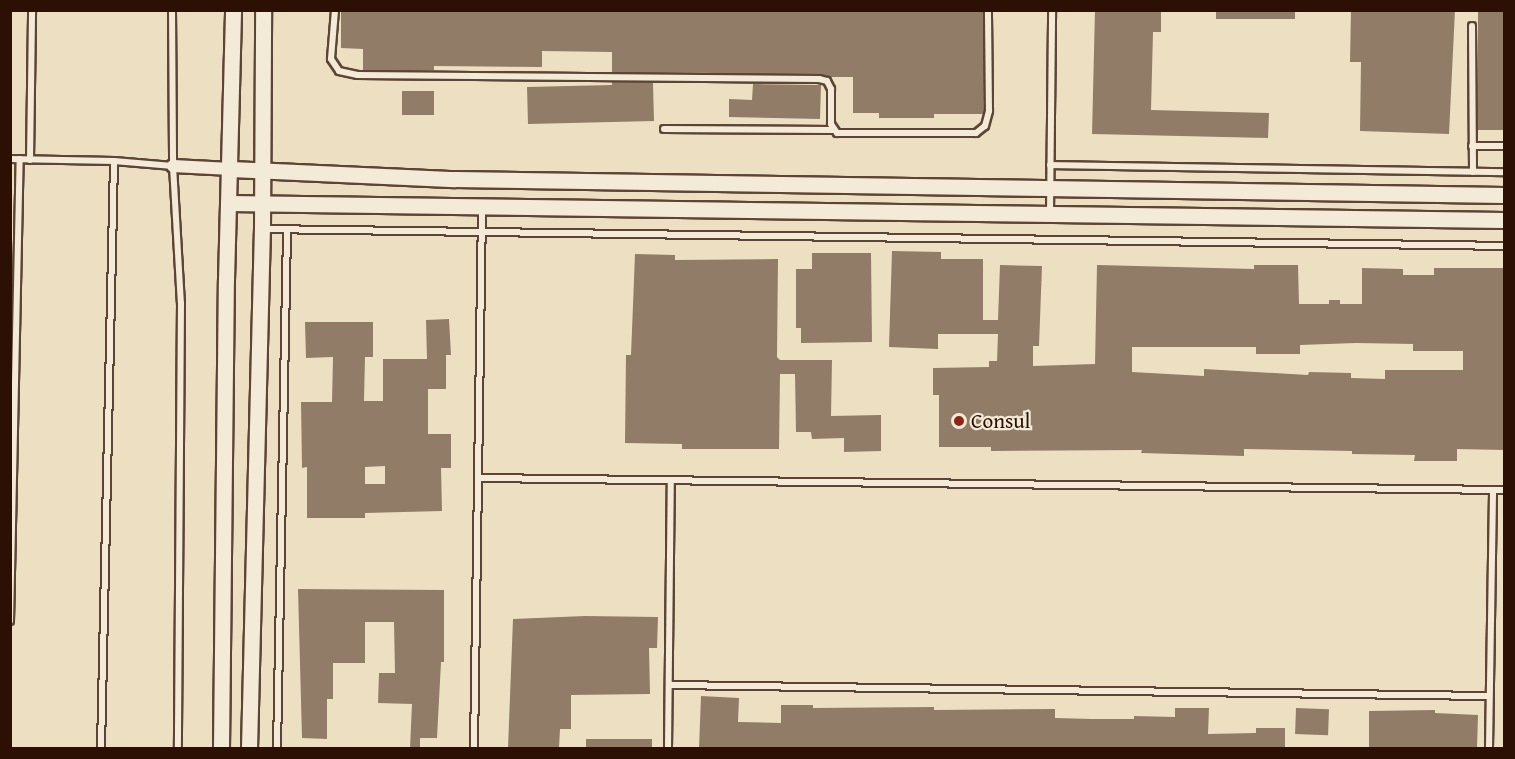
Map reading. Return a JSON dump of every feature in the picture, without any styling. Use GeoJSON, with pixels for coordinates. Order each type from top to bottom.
{"type":"FeatureCollection","features":[{"type":"Feature","properties":{"kind":"street"},"geometry":{"type":"LineString","coordinates":[[221,748],[233,10]]}},
{"type":"Feature","properties":{"kind":"street"},"geometry":{"type":"LineString","coordinates":[[249,748],[262,229],[263,10]]}},
{"type":"Feature","properties":{"kind":"street"},"geometry":{"type":"LineString","coordinates":[[173,166],[455,179],[1504,195]]}},
{"type":"Feature","properties":{"kind":"street"},"geometry":{"type":"LineString","coordinates":[[455,179],[455,206]]}},
{"type":"Feature","properties":{"kind":"street"},"geometry":{"type":"LineString","coordinates":[[229,202],[1504,220]]}},
{"type":"Feature","properties":{"kind":"lane"},"geometry":{"type":"LineString","coordinates":[[30,160],[32,10]]}},
{"type":"Feature","properties":{"kind":"lane"},"geometry":{"type":"LineString","coordinates":[[172,10],[173,166],[181,303],[178,748]]}},
{"type":"Feature","properties":{"kind":"lane"},"geometry":{"type":"LineString","coordinates":[[335,10],[331,59],[339,71],[358,75],[819,79],[827,81],[831,89],[833,130]]}},
{"type":"Feature","properties":{"kind":"lane"},"geometry":{"type":"LineString","coordinates":[[664,129],[976,133],[985,126],[989,111],[988,10]]}},
{"type":"Feature","properties":{"kind":"lane"},"geometry":{"type":"LineString","coordinates":[[1050,214],[1052,10]]}},
{"type":"Feature","properties":{"kind":"lane"},"geometry":{"type":"LineString","coordinates":[[1472,26],[1473,172]]}},
{"type":"Feature","properties":{"kind":"lane"},"geometry":{"type":"LineString","coordinates":[[1472,146],[1504,146]]}},
{"type":"Feature","properties":{"kind":"lane"},"geometry":{"type":"LineString","coordinates":[[10,159],[114,161],[173,166]]}},
{"type":"Feature","properties":{"kind":"lane"},"geometry":{"type":"LineString","coordinates":[[10,621],[20,159]]}},
{"type":"Feature","properties":{"kind":"lane"},"geometry":{"type":"LineString","coordinates":[[101,748],[114,161]]}},
{"type":"Feature","properties":{"kind":"lane"},"geometry":{"type":"LineString","coordinates":[[1050,165],[1504,172]]}},
{"type":"Feature","properties":{"kind":"lane"},"geometry":{"type":"LineString","coordinates":[[474,748],[482,206]]}},
{"type":"Feature","properties":{"kind":"lane"},"geometry":{"type":"LineString","coordinates":[[262,229],[1504,246]]}},
{"type":"Feature","properties":{"kind":"lane"},"geometry":{"type":"LineString","coordinates":[[277,748],[287,231]]}},
{"type":"Feature","properties":{"kind":"lane"},"geometry":{"type":"LineString","coordinates":[[478,478],[1504,490]]}},
{"type":"Feature","properties":{"kind":"lane"},"geometry":{"type":"LineString","coordinates":[[668,748],[671,480]]}},
{"type":"Feature","properties":{"kind":"lane"},"geometry":{"type":"LineString","coordinates":[[1489,748],[1493,490]]}},
{"type":"Feature","properties":{"kind":"lane"},"geometry":{"type":"LineString","coordinates":[[669,685],[1489,696]]}},
{"type":"Feature","properties":{"kind":"building"},"geometry":{"type":"Polygon","coordinates":[[[341,10],[983,10],[984,110],[983,114],[934,114],[934,118],[879,118],[879,113],[853,113],[853,77],[831,77],[819,74],[612,72],[612,52],[542,51],[542,67],[434,66],[434,70],[363,70],[363,49],[341,48],[341,10]]]}},
{"type":"Feature","properties":{"kind":"building"},"geometry":{"type":"Polygon","coordinates":[[[1095,10],[1161,10],[1161,32],[1153,32],[1151,110],[1269,113],[1268,138],[1092,134],[1095,10]]]}},
{"type":"Feature","properties":{"kind":"building"},"geometry":{"type":"Polygon","coordinates":[[[1216,10],[1295,10],[1295,19],[1216,19],[1216,10]]]}},
{"type":"Feature","properties":{"kind":"building"},"geometry":{"type":"Polygon","coordinates":[[[1351,10],[1455,10],[1449,134],[1360,131],[1361,62],[1350,62],[1351,10]]]}},
{"type":"Feature","properties":{"kind":"building"},"geometry":{"type":"Polygon","coordinates":[[[1478,10],[1504,10],[1504,130],[1478,130],[1478,10]]]}},
{"type":"Feature","properties":{"kind":"building"},"geometry":{"type":"Polygon","coordinates":[[[612,82],[653,83],[654,121],[528,124],[527,87],[612,85],[612,82]]]}},
{"type":"Feature","properties":{"kind":"building"},"geometry":{"type":"Polygon","coordinates":[[[753,84],[821,85],[820,119],[729,117],[729,99],[752,100],[753,84]]]}},
{"type":"Feature","properties":{"kind":"building"},"geometry":{"type":"Polygon","coordinates":[[[402,91],[434,91],[434,115],[402,115],[402,91]]]}},
{"type":"Feature","properties":{"kind":"building"},"geometry":{"type":"Polygon","coordinates":[[[892,251],[941,252],[941,259],[983,259],[983,320],[998,320],[1000,265],[1042,266],[1039,346],[1033,346],[1033,366],[1095,364],[1097,265],[1254,269],[1254,265],[1298,265],[1299,304],[1329,304],[1329,300],[1340,300],[1340,304],[1362,304],[1362,268],[1403,269],[1403,275],[1434,275],[1434,268],[1503,268],[1504,450],[1457,449],[1457,461],[1414,461],[1415,455],[1352,454],[1352,451],[1244,449],[1244,456],[1141,453],[1142,450],[991,451],[991,447],[939,447],[939,395],[933,395],[933,368],[989,367],[989,361],[997,361],[998,334],[938,334],[938,349],[889,347],[892,251]],[[1413,344],[1300,345],[1300,354],[1256,354],[1256,347],[1132,347],[1132,372],[1204,376],[1204,369],[1308,375],[1309,372],[1351,373],[1351,378],[1385,379],[1385,370],[1463,370],[1463,351],[1413,351],[1413,344]]]}},
{"type":"Feature","properties":{"kind":"building"},"geometry":{"type":"Polygon","coordinates":[[[812,253],[871,253],[872,342],[801,343],[801,328],[796,328],[796,269],[812,269],[812,253]]]}},
{"type":"Feature","properties":{"kind":"building"},"geometry":{"type":"Polygon","coordinates":[[[635,254],[675,255],[675,260],[778,259],[777,357],[780,360],[832,360],[831,416],[881,415],[881,451],[844,452],[844,438],[812,439],[811,432],[796,432],[795,374],[780,374],[779,449],[682,449],[682,444],[625,443],[626,355],[631,355],[635,254]]]}},
{"type":"Feature","properties":{"kind":"building"},"geometry":{"type":"Polygon","coordinates":[[[449,319],[451,355],[446,355],[446,389],[428,389],[428,434],[451,434],[451,468],[441,468],[442,511],[365,513],[365,518],[307,518],[307,467],[302,468],[301,402],[332,402],[333,357],[306,358],[305,322],[373,322],[373,357],[365,357],[364,401],[383,401],[383,359],[427,359],[426,320],[449,319]],[[385,466],[365,467],[365,484],[385,484],[385,466]]]}},
{"type":"Feature","properties":{"kind":"building"},"geometry":{"type":"Polygon","coordinates":[[[298,589],[444,590],[444,662],[441,662],[437,738],[420,738],[420,748],[410,748],[412,704],[378,703],[379,673],[395,673],[394,622],[365,622],[365,663],[333,663],[333,699],[327,699],[327,739],[302,738],[298,589]]]}},
{"type":"Feature","properties":{"kind":"building"},"geometry":{"type":"Polygon","coordinates":[[[585,616],[658,617],[657,648],[649,648],[650,694],[571,695],[571,729],[560,729],[559,748],[508,748],[513,619],[585,616]]]}},
{"type":"Feature","properties":{"kind":"building"},"geometry":{"type":"Polygon","coordinates":[[[701,696],[739,698],[738,722],[781,723],[781,705],[813,705],[813,708],[934,707],[934,710],[1055,709],[1055,718],[1092,719],[1134,719],[1134,716],[1175,717],[1175,708],[1209,708],[1208,734],[1256,733],[1256,728],[1285,728],[1285,748],[699,748],[701,696]]]}},
{"type":"Feature","properties":{"kind":"building"},"geometry":{"type":"Polygon","coordinates":[[[1296,708],[1329,709],[1328,735],[1295,734],[1296,708]]]}},
{"type":"Feature","properties":{"kind":"building"},"geometry":{"type":"Polygon","coordinates":[[[1435,710],[1435,713],[1478,715],[1477,748],[1369,748],[1369,711],[1435,710]]]}},
{"type":"Feature","properties":{"kind":"building"},"geometry":{"type":"Polygon","coordinates":[[[586,739],[652,739],[652,748],[586,748],[586,739]]]}},
{"type":"Feature","properties":{"kind":"place","name":"Consul"},"geometry":{"type":"Point","coordinates":[959,421]}}]}
